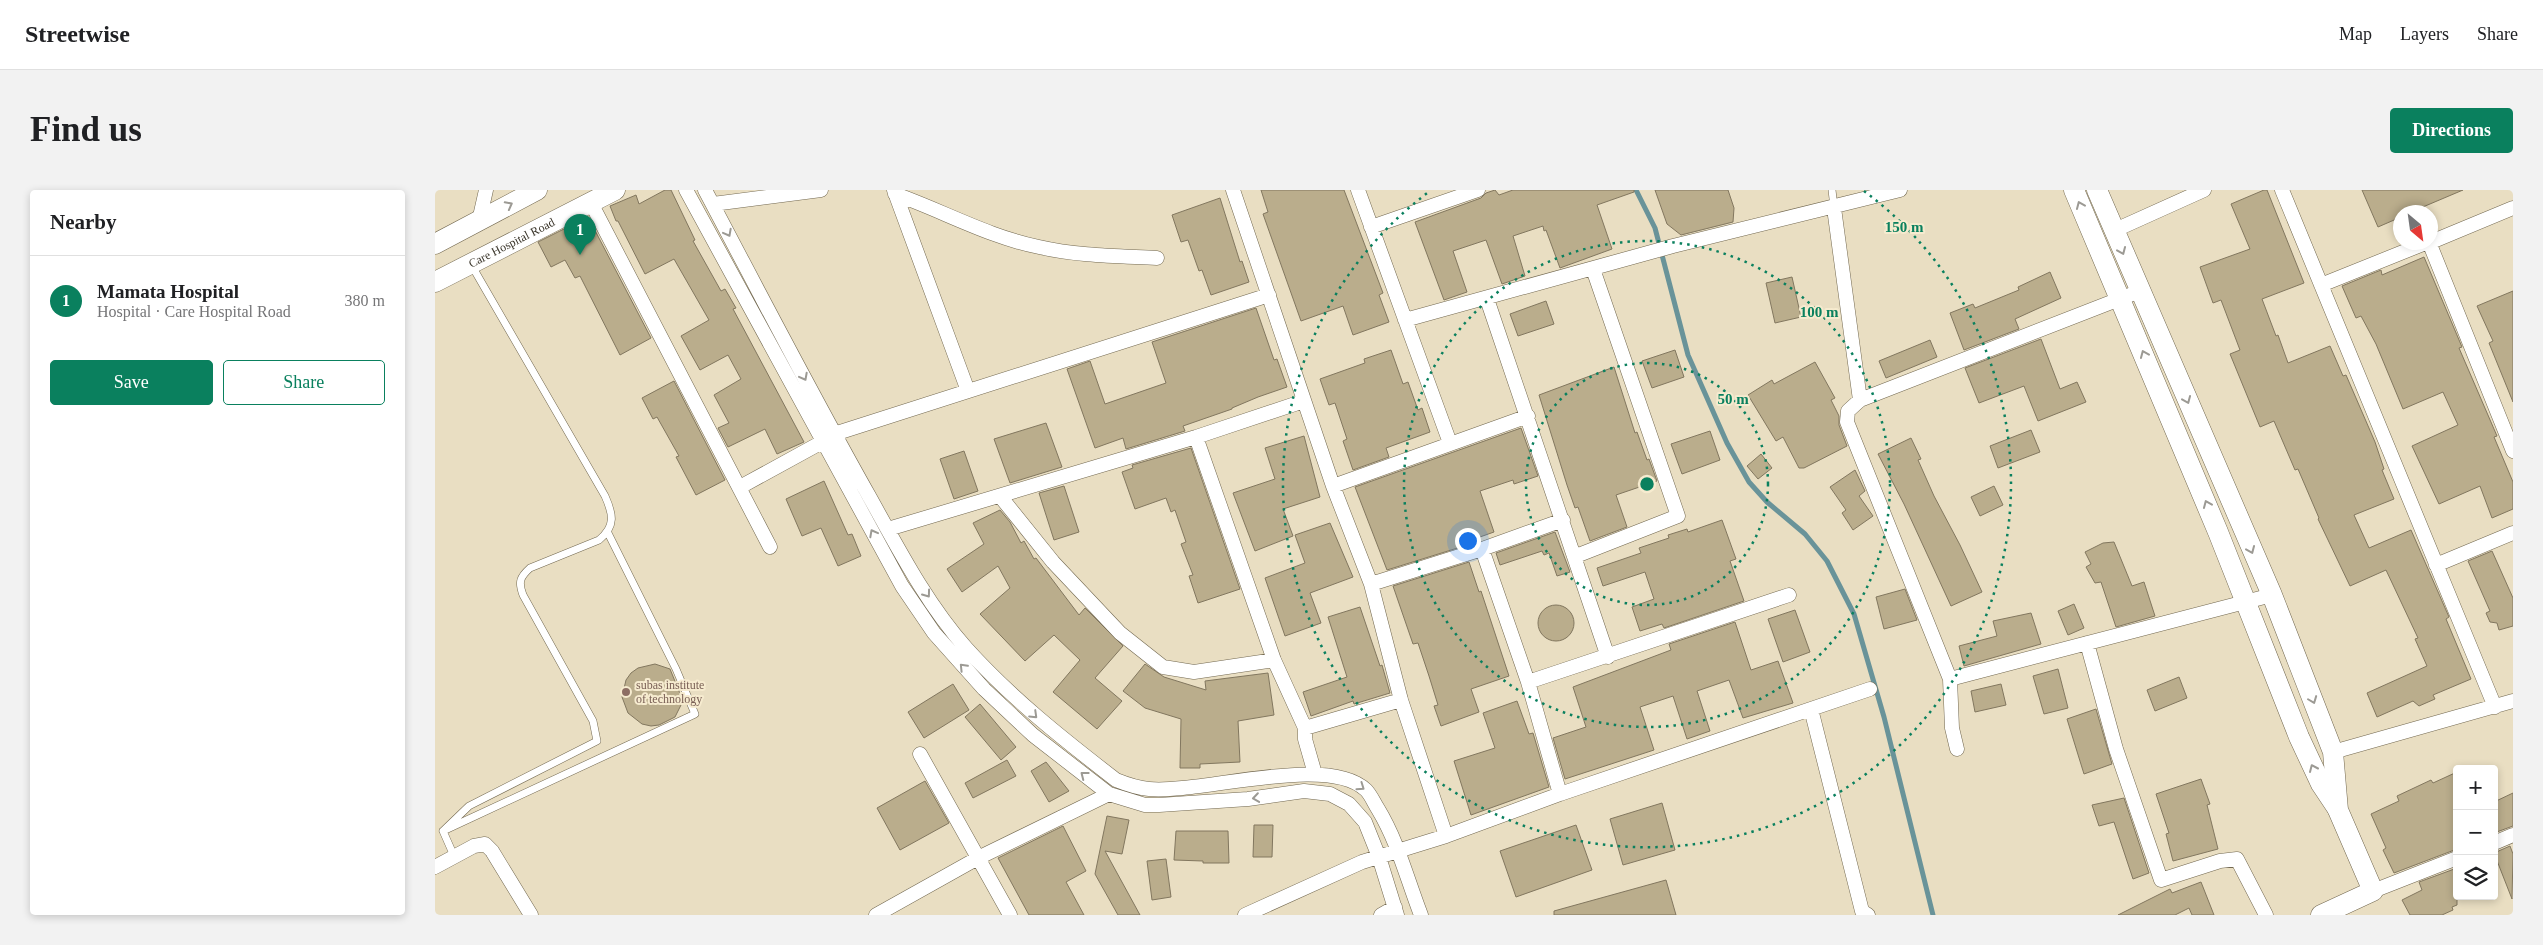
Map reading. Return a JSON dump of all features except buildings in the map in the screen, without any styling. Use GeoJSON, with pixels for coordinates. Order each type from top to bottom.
{"type":"FeatureCollection","features":[{"type":"Feature","properties":{"kind":"street"},"geometry":{"type":"LineString","coordinates":[[479,221],[486,190]]}},
{"type":"Feature","properties":{"kind":"street"},"geometry":{"type":"LineString","coordinates":[[435,244],[537,190]]}},
{"type":"Feature","properties":{"kind":"street","name":"Care Hospital Road"},"geometry":{"type":"LineString","coordinates":[[435,282],[590,201],[615,190]]}},
{"type":"Feature","properties":{"kind":"street"},"geometry":{"type":"LineString","coordinates":[[685,190],[829,438],[888,529],[915,578],[965,647],[993,676],[1042,723],[1116,780],[1147,789],[1159,790],[1191,788],[1257,778],[1315,774],[1349,780],[1367,791],[1390,829],[1421,915]]}},
{"type":"Feature","properties":{"kind":"street"},"geometry":{"type":"LineString","coordinates":[[705,190],[902,586],[934,633],[984,689],[1033,735],[1109,794],[1145,805],[1159,805],[1248,799],[1304,791],[1330,794],[1349,804],[1365,822],[1379,857],[1396,911],[1381,915]]}},
{"type":"Feature","properties":{"kind":"street"},"geometry":{"type":"LineString","coordinates":[[713,204],[821,190]]}},
{"type":"Feature","properties":{"kind":"street"},"geometry":{"type":"LineString","coordinates":[[1233,190],[1333,486],[1371,584],[1401,700],[1446,836]]}},
{"type":"Feature","properties":{"kind":"street"},"geometry":{"type":"LineString","coordinates":[[1357,190],[1450,443]]}},
{"type":"Feature","properties":{"kind":"street"},"geometry":{"type":"LineString","coordinates":[[1371,227],[1453,194],[1477,190]]}},
{"type":"Feature","properties":{"kind":"street"},"geometry":{"type":"LineString","coordinates":[[1405,320],[1487,299],[1673,246],[1834,208],[1899,190]]}},
{"type":"Feature","properties":{"kind":"street"},"geometry":{"type":"LineString","coordinates":[[2074,190],[2246,602],[2299,737],[2321,784],[2338,810],[2373,891]]}},
{"type":"Feature","properties":{"kind":"street"},"geometry":{"type":"LineString","coordinates":[[2097,190],[2272,595],[2333,752],[2338,810]]}},
{"type":"Feature","properties":{"kind":"street"},"geometry":{"type":"LineString","coordinates":[[2113,230],[2204,190]]}},
{"type":"Feature","properties":{"kind":"street"},"geometry":{"type":"LineString","coordinates":[[2282,190],[2495,707]]}},
{"type":"Feature","properties":{"kind":"street"},"geometry":{"type":"LineString","coordinates":[[894,192],[968,391]]}},
{"type":"Feature","properties":{"kind":"street"},"geometry":{"type":"LineString","coordinates":[[894,192],[995,234],[1039,248],[1098,256],[1157,258]]}},
{"type":"Feature","properties":{"kind":"street"},"geometry":{"type":"LineString","coordinates":[[590,201],[770,548]]}},
{"type":"Feature","properties":{"kind":"street"},"geometry":{"type":"LineString","coordinates":[[1834,208],[1860,400]]}},
{"type":"Feature","properties":{"kind":"street"},"geometry":{"type":"LineString","coordinates":[[2438,238],[2513,208]]}},
{"type":"Feature","properties":{"kind":"street"},"geometry":{"type":"LineString","coordinates":[[2321,285],[2409,250]]}},
{"type":"Feature","properties":{"kind":"street"},"geometry":{"type":"LineString","coordinates":[[2432,250],[2513,451]]}},
{"type":"Feature","properties":{"kind":"street"},"geometry":{"type":"LineString","coordinates":[[1576,556],[1679,516],[1593,269]]}},
{"type":"Feature","properties":{"kind":"street"},"geometry":{"type":"LineString","coordinates":[[1957,749],[1952,728],[1950,679],[1847,422],[1848,410],[1860,400],[2140,291]]}},
{"type":"Feature","properties":{"kind":"street"},"geometry":{"type":"LineString","coordinates":[[740,487],[829,438],[968,391],[1269,296]]}},
{"type":"Feature","properties":{"kind":"street"},"geometry":{"type":"LineString","coordinates":[[1487,299],[1529,416],[1608,657]]}},
{"type":"Feature","properties":{"kind":"street"},"geometry":{"type":"LineString","coordinates":[[888,529],[1196,437],[1305,401]]}},
{"type":"Feature","properties":{"kind":"street"},"geometry":{"type":"LineString","coordinates":[[1333,486],[1529,416]]}},
{"type":"Feature","properties":{"kind":"street"},"geometry":{"type":"LineString","coordinates":[[1196,437],[1274,660],[1305,728],[1305,739],[1315,774]]}},
{"type":"Feature","properties":{"kind":"street"},"geometry":{"type":"LineString","coordinates":[[1000,496],[1053,562],[1120,633],[1163,667],[1194,672],[1274,660]]}},
{"type":"Feature","properties":{"kind":"street"},"geometry":{"type":"LineString","coordinates":[[1371,584],[1482,549],[1563,520]]}},
{"type":"Feature","properties":{"kind":"street"},"geometry":{"type":"LineString","coordinates":[[2436,565],[2513,533]]}},
{"type":"Feature","properties":{"kind":"street"},"geometry":{"type":"LineString","coordinates":[[1482,549],[1528,682],[1560,794]]}},
{"type":"Feature","properties":{"kind":"street"},"geometry":{"type":"LineString","coordinates":[[902,586],[915,578]]}},
{"type":"Feature","properties":{"kind":"street"},"geometry":{"type":"LineString","coordinates":[[1528,682],[1608,657],[1789,595]]}},
{"type":"Feature","properties":{"kind":"street"},"geometry":{"type":"LineString","coordinates":[[1950,679],[2272,595]]}},
{"type":"Feature","properties":{"kind":"street"},"geometry":{"type":"LineString","coordinates":[[2087,644],[2116,749],[2161,880],[2220,861],[2237,859],[2266,915]]}},
{"type":"Feature","properties":{"kind":"street"},"geometry":{"type":"LineString","coordinates":[[1245,915],[1361,862],[1446,836],[1560,794],[1870,689]]}},
{"type":"Feature","properties":{"kind":"street"},"geometry":{"type":"LineString","coordinates":[[1305,728],[1401,700]]}},
{"type":"Feature","properties":{"kind":"street"},"geometry":{"type":"LineString","coordinates":[[2333,752],[2513,701]]}},
{"type":"Feature","properties":{"kind":"street"},"geometry":{"type":"LineString","coordinates":[[1811,709],[1862,910],[1868,915]]}},
{"type":"Feature","properties":{"kind":"street"},"geometry":{"type":"LineString","coordinates":[[920,754],[1010,915]]}},
{"type":"Feature","properties":{"kind":"street"},"geometry":{"type":"LineString","coordinates":[[875,915],[978,858],[1109,794]]}},
{"type":"Feature","properties":{"kind":"street"},"geometry":{"type":"LineString","coordinates":[[2498,842],[2513,836]]}},
{"type":"Feature","properties":{"kind":"street"},"geometry":{"type":"LineString","coordinates":[[435,867],[454,856],[485,844],[492,850],[531,915]]}},
{"type":"Feature","properties":{"kind":"street"},"geometry":{"type":"LineString","coordinates":[[2334,912],[2373,891],[2453,860]]}},
{"type":"Feature","properties":{"kind":"lane"},"geometry":{"type":"LineString","coordinates":[[1832,190],[1834,208]]}},
{"type":"Feature","properties":{"kind":"lane"},"geometry":{"type":"LineString","coordinates":[[443,831],[469,806],[597,741],[593,721],[519,584],[522,576],[530,568],[599,540],[607,533],[612,524],[612,513],[605,496],[471,263]]}},
{"type":"Feature","properties":{"kind":"lane"},"geometry":{"type":"LineString","coordinates":[[443,831],[695,714],[675,669],[607,533]]}},
{"type":"Feature","properties":{"kind":"lane"},"geometry":{"type":"LineString","coordinates":[[443,831],[454,856]]}},
{"type":"Feature","properties":{"kind":"waterway"},"geometry":{"type":"LineString","coordinates":[[1636,190],[1655,228],[1688,355],[1727,443],[1749,482],[1767,502],[1805,534],[1827,561],[1854,614],[1884,717],[1933,915]]}},
{"type":"Feature","properties":{"kind":"place","name":"Mamata Hospital"},"geometry":{"type":"Point","coordinates":[580,255]}},
{"type":"Feature","properties":{"kind":"place","name":"subas institute of technology"},"geometry":{"type":"Point","coordinates":[626,692]}}]}
